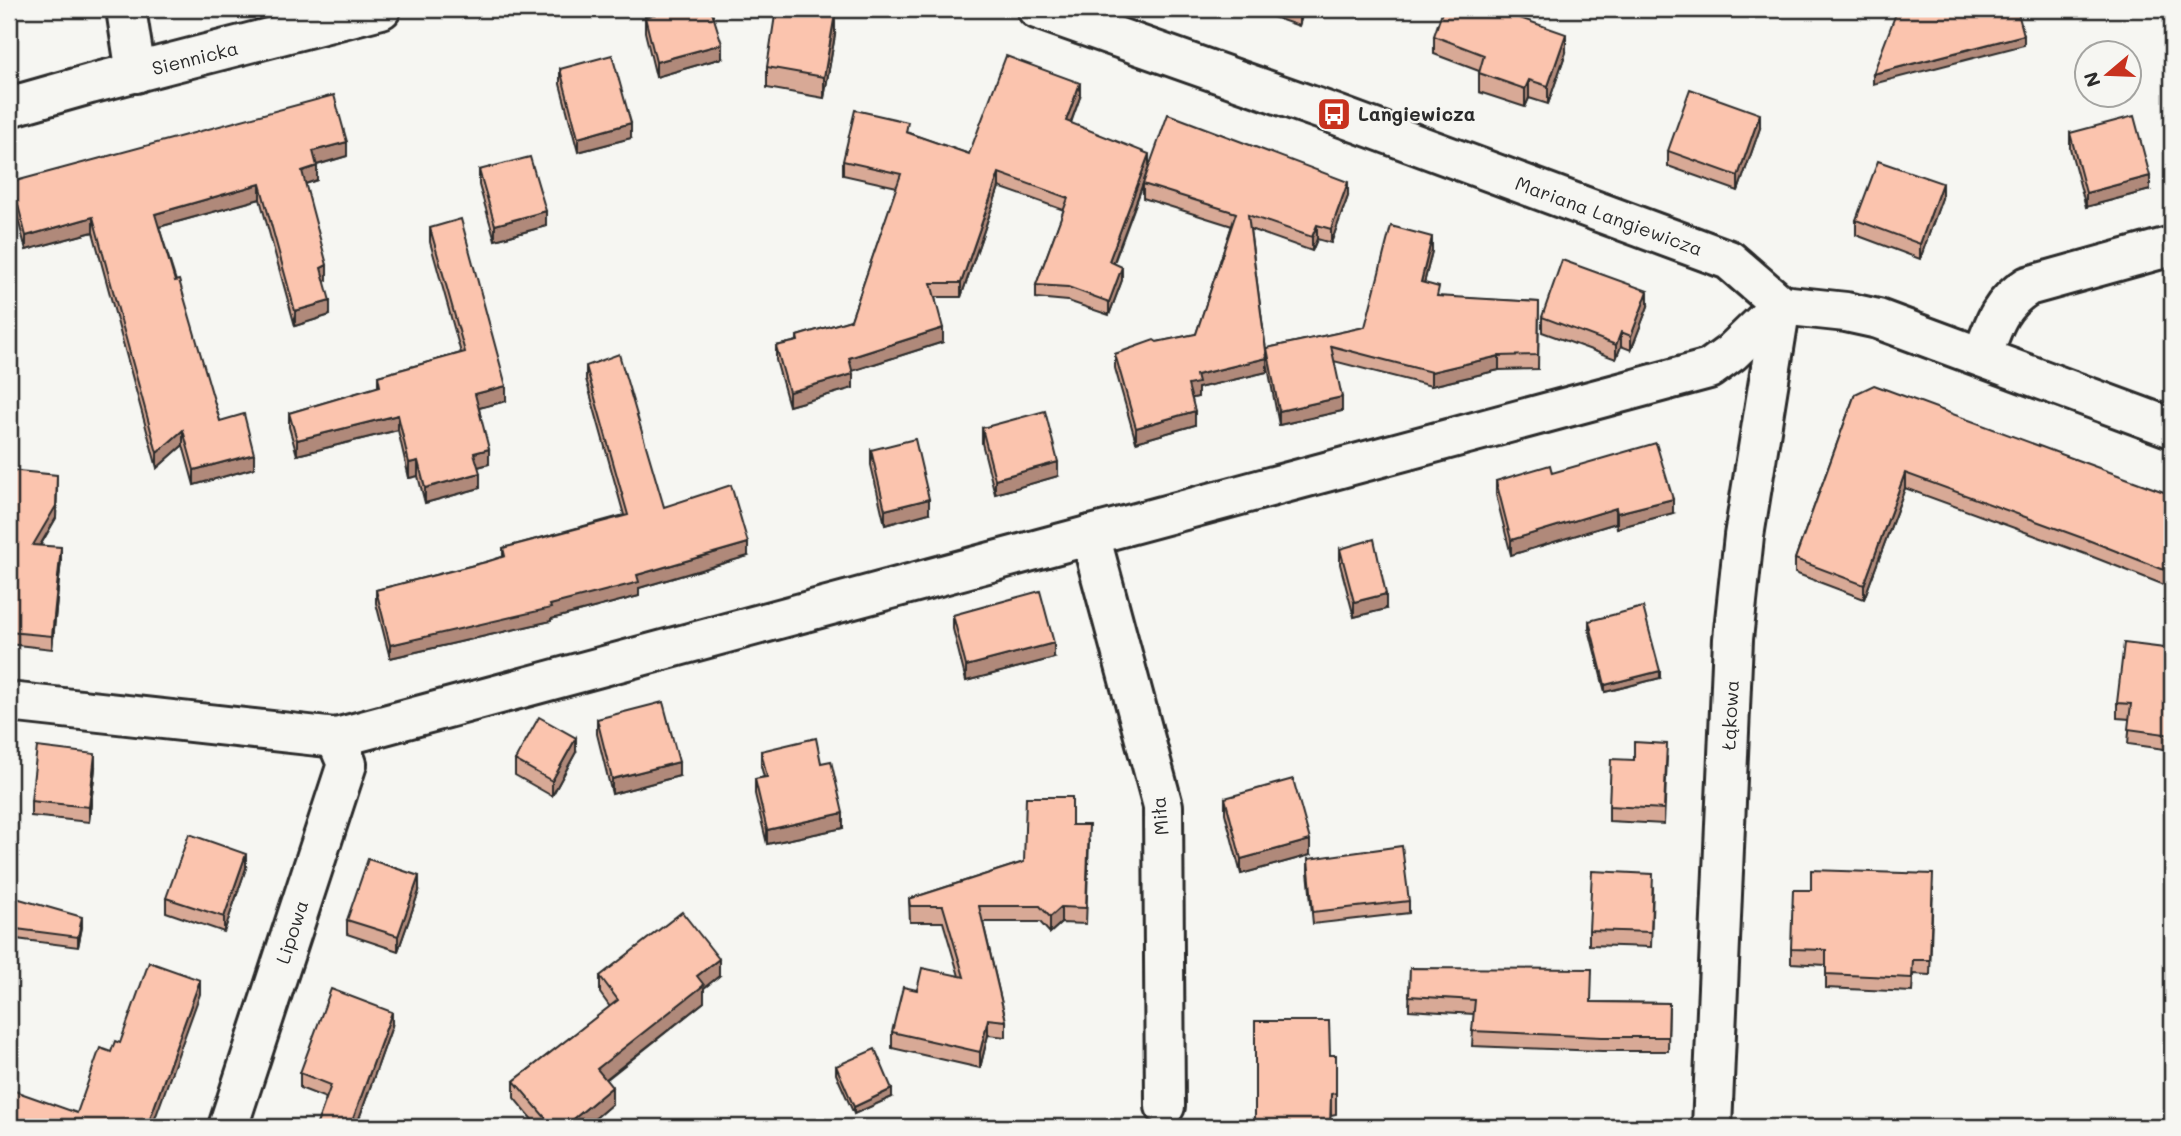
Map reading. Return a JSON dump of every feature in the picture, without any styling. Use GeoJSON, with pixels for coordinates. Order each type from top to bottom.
{"type":"FeatureCollection","features":[{"type":"Feature","properties":{"kind":"street"},"geometry":{"type":"LineString","coordinates":[[126,9],[136,73]]}},
{"type":"Feature","properties":{"kind":"street","name":"Siennicka"},"geometry":{"type":"LineString","coordinates":[[9,107],[381,9]]}},
{"type":"Feature","properties":{"kind":"street","name":"Mariana Langiewicza"},"geometry":{"type":"LineString","coordinates":[[1037,9],[1296,100],[1729,260],[1781,305]]}},
{"type":"Feature","properties":{"kind":"street"},"geometry":{"type":"LineString","coordinates":[[1982,357],[2001,310],[2012,296],[2028,286],[2172,246]]}},
{"type":"Feature","properties":{"kind":"street"},"geometry":{"type":"LineString","coordinates":[[9,702],[336,738],[1709,369],[1731,354],[1781,305],[1846,312],[1878,319],[2172,428]]}},
{"type":"Feature","properties":{"kind":"street","name":"Łąkowa"},"geometry":{"type":"LineString","coordinates":[[1712,1127],[1733,639],[1744,536],[1781,305]]}},
{"type":"Feature","properties":{"kind":"street","name":"Miła"},"geometry":{"type":"LineString","coordinates":[[1090,535],[1163,806],[1165,1106]]}},
{"type":"Feature","properties":{"kind":"street","name":"Lipowa"},"geometry":{"type":"LineString","coordinates":[[228,1127],[347,764],[336,738]]}},
{"type":"Feature","properties":{"kind":"building"},"geometry":{"type":"Polygon","coordinates":[[[676,9],[711,9],[722,44],[656,62],[645,17],[676,9]]]}},
{"type":"Feature","properties":{"kind":"building"},"geometry":{"type":"Polygon","coordinates":[[[776,9],[804,9],[835,14],[824,77],[767,67],[776,9]]]}},
{"type":"Feature","properties":{"kind":"building"},"geometry":{"type":"Polygon","coordinates":[[[1443,9],[1475,9],[1498,17],[1500,11],[1566,34],[1548,86],[1529,80],[1525,89],[1479,73],[1484,55],[1434,36],[1443,9]]]}},
{"type":"Feature","properties":{"kind":"building"},"geometry":{"type":"Polygon","coordinates":[[[1893,9],[2017,9],[2024,35],[1873,74],[1895,16],[1893,9]]]}},
{"type":"Feature","properties":{"kind":"building"},"geometry":{"type":"Polygon","coordinates":[[[612,55],[631,123],[578,138],[560,69],[612,55]]]}},
{"type":"Feature","properties":{"kind":"building"},"geometry":{"type":"Polygon","coordinates":[[[1006,56],[1080,83],[1066,121],[1149,154],[1109,261],[1122,267],[1109,302],[1068,287],[1036,285],[1068,198],[999,173],[961,283],[931,283],[943,328],[849,358],[853,374],[789,392],[776,346],[798,341],[797,336],[851,320],[901,174],[843,161],[855,110],[908,122],[906,132],[969,154],[1006,56]]]}},
{"type":"Feature","properties":{"kind":"building"},"geometry":{"type":"Polygon","coordinates":[[[1690,89],[1760,114],[1738,176],[1668,151],[1690,89]]]}},
{"type":"Feature","properties":{"kind":"building"},"geometry":{"type":"Polygon","coordinates":[[[334,95],[347,142],[313,151],[317,166],[302,171],[327,265],[321,268],[330,301],[295,311],[260,184],[155,214],[175,281],[179,280],[220,421],[244,414],[254,454],[194,470],[183,430],[157,453],[93,217],[26,236],[12,182],[334,95]]]}},
{"type":"Feature","properties":{"kind":"building"},"geometry":{"type":"Polygon","coordinates":[[[1168,114],[1348,182],[1331,229],[1317,225],[1312,237],[1248,215],[1267,358],[1196,375],[1198,383],[1188,385],[1195,411],[1136,428],[1115,354],[1154,340],[1157,342],[1196,334],[1236,213],[1143,184],[1168,114]]]}},
{"type":"Feature","properties":{"kind":"building"},"geometry":{"type":"Polygon","coordinates":[[[2134,116],[2150,176],[2086,193],[2070,133],[2134,116]]]}},
{"type":"Feature","properties":{"kind":"building"},"geometry":{"type":"Polygon","coordinates":[[[530,157],[546,211],[495,225],[479,170],[530,157]]]}},
{"type":"Feature","properties":{"kind":"building"},"geometry":{"type":"Polygon","coordinates":[[[1878,161],[1942,183],[1920,244],[1856,220],[1878,161]]]}},
{"type":"Feature","properties":{"kind":"building"},"geometry":{"type":"Polygon","coordinates":[[[461,219],[506,386],[475,394],[489,449],[474,453],[480,473],[425,488],[418,461],[409,463],[398,415],[297,440],[289,413],[380,386],[378,376],[465,352],[430,228],[461,219]]]}},
{"type":"Feature","properties":{"kind":"building"},"geometry":{"type":"Polygon","coordinates":[[[1391,226],[1432,237],[1421,282],[1439,287],[1437,296],[1539,302],[1538,355],[1499,356],[1431,372],[1331,346],[1342,397],[1279,411],[1267,348],[1365,327],[1391,226]]]}},
{"type":"Feature","properties":{"kind":"building"},"geometry":{"type":"Polygon","coordinates":[[[1562,260],[1648,291],[1631,336],[1621,332],[1616,345],[1542,317],[1562,260]]]}},
{"type":"Feature","properties":{"kind":"building"},"geometry":{"type":"Polygon","coordinates":[[[619,354],[664,507],[731,485],[748,543],[637,575],[639,582],[550,605],[551,608],[390,645],[376,590],[486,562],[505,556],[503,548],[628,515],[586,366],[619,354]]]}},
{"type":"Feature","properties":{"kind":"building"},"geometry":{"type":"Polygon","coordinates":[[[1874,385],[2172,495],[2172,573],[1905,473],[1864,585],[1795,559],[1855,394],[1874,385]]]}},
{"type":"Feature","properties":{"kind":"building"},"geometry":{"type":"Polygon","coordinates":[[[1045,411],[1058,462],[995,479],[982,428],[1045,411]]]}},
{"type":"Feature","properties":{"kind":"building"},"geometry":{"type":"Polygon","coordinates":[[[915,439],[929,499],[885,510],[871,450],[915,439]]]}},
{"type":"Feature","properties":{"kind":"building"},"geometry":{"type":"Polygon","coordinates":[[[1656,443],[1673,499],[1617,513],[1616,508],[1511,540],[1496,481],[1550,465],[1552,473],[1656,443]]]}},
{"type":"Feature","properties":{"kind":"building"},"geometry":{"type":"Polygon","coordinates":[[[9,470],[57,475],[56,506],[33,545],[61,547],[52,636],[9,632],[9,470]]]}},
{"type":"Feature","properties":{"kind":"building"},"geometry":{"type":"Polygon","coordinates":[[[1374,539],[1386,594],[1354,602],[1340,549],[1374,539]]]}},
{"type":"Feature","properties":{"kind":"building"},"geometry":{"type":"Polygon","coordinates":[[[1040,591],[1054,643],[966,666],[953,615],[1040,591]]]}},
{"type":"Feature","properties":{"kind":"building"},"geometry":{"type":"Polygon","coordinates":[[[1643,607],[1660,671],[1605,685],[1589,621],[1643,607]]]}},
{"type":"Feature","properties":{"kind":"building"},"geometry":{"type":"Polygon","coordinates":[[[2124,643],[2172,649],[2172,735],[2128,729],[2131,704],[2117,703],[2124,643]]]}},
{"type":"Feature","properties":{"kind":"building"},"geometry":{"type":"Polygon","coordinates":[[[663,702],[679,762],[612,779],[597,719],[663,702]]]}},
{"type":"Feature","properties":{"kind":"building"},"geometry":{"type":"Polygon","coordinates":[[[539,717],[576,738],[552,781],[515,760],[539,717]]]}},
{"type":"Feature","properties":{"kind":"building"},"geometry":{"type":"Polygon","coordinates":[[[816,738],[821,763],[831,761],[843,813],[767,830],[755,779],[767,777],[761,751],[816,738]]]}},
{"type":"Feature","properties":{"kind":"building"},"geometry":{"type":"Polygon","coordinates":[[[1634,742],[1667,744],[1664,809],[1609,806],[1611,759],[1634,760],[1634,742]]]}},
{"type":"Feature","properties":{"kind":"building"},"geometry":{"type":"Polygon","coordinates":[[[37,747],[95,754],[89,807],[31,801],[37,747]]]}},
{"type":"Feature","properties":{"kind":"building"},"geometry":{"type":"Polygon","coordinates":[[[1293,779],[1310,840],[1241,859],[1225,798],[1293,779]]]}},
{"type":"Feature","properties":{"kind":"building"},"geometry":{"type":"Polygon","coordinates":[[[1026,797],[1072,797],[1072,825],[1089,825],[1086,908],[1061,907],[1050,917],[1040,906],[979,906],[1006,1021],[988,1019],[980,1052],[892,1032],[903,987],[917,990],[922,968],[964,977],[943,906],[910,906],[909,899],[1024,862],[1026,797]]]}},
{"type":"Feature","properties":{"kind":"building"},"geometry":{"type":"Polygon","coordinates":[[[189,834],[246,854],[224,917],[166,898],[189,834]]]}},
{"type":"Feature","properties":{"kind":"building"},"geometry":{"type":"Polygon","coordinates":[[[1402,846],[1409,901],[1313,912],[1308,859],[1402,846]]]}},
{"type":"Feature","properties":{"kind":"building"},"geometry":{"type":"Polygon","coordinates":[[[368,859],[419,876],[398,936],[347,920],[368,859]]]}},
{"type":"Feature","properties":{"kind":"building"},"geometry":{"type":"Polygon","coordinates":[[[1811,870],[1933,874],[1930,960],[1913,960],[1912,978],[1826,974],[1826,950],[1791,949],[1793,890],[1811,890],[1811,870]]]}},
{"type":"Feature","properties":{"kind":"building"},"geometry":{"type":"Polygon","coordinates":[[[1592,871],[1653,874],[1651,932],[1589,930],[1592,871]]]}},
{"type":"Feature","properties":{"kind":"building"},"geometry":{"type":"Polygon","coordinates":[[[9,896],[82,917],[78,937],[9,928],[9,896]]]}},
{"type":"Feature","properties":{"kind":"building"},"geometry":{"type":"Polygon","coordinates":[[[682,912],[719,959],[697,976],[704,985],[597,1069],[612,1087],[564,1127],[553,1127],[514,1081],[618,1000],[600,976],[682,912]]]}},
{"type":"Feature","properties":{"kind":"building"},"geometry":{"type":"Polygon","coordinates":[[[149,962],[200,980],[147,1127],[9,1127],[9,1089],[77,1113],[100,1048],[111,1052],[115,1041],[120,1043],[149,962]]]}},
{"type":"Feature","properties":{"kind":"building"},"geometry":{"type":"Polygon","coordinates":[[[1410,968],[1592,969],[1591,1002],[1669,1003],[1668,1037],[1472,1031],[1475,1000],[1409,996],[1410,968]]]}},
{"type":"Feature","properties":{"kind":"building"},"geometry":{"type":"Polygon","coordinates":[[[331,989],[392,1012],[350,1127],[316,1127],[331,1085],[300,1073],[331,989]]]}},
{"type":"Feature","properties":{"kind":"building"},"geometry":{"type":"Polygon","coordinates":[[[1255,1021],[1329,1021],[1330,1055],[1336,1055],[1336,1093],[1331,1094],[1330,1127],[1255,1127],[1255,1021]]]}},
{"type":"Feature","properties":{"kind":"building"},"geometry":{"type":"Polygon","coordinates":[[[875,1049],[892,1089],[854,1107],[836,1066],[875,1049]]]}},
{"type":"Feature","properties":{"kind":"place","name":"Langiewicza"},"geometry":{"type":"Point","coordinates":[1334,114]}}]}
